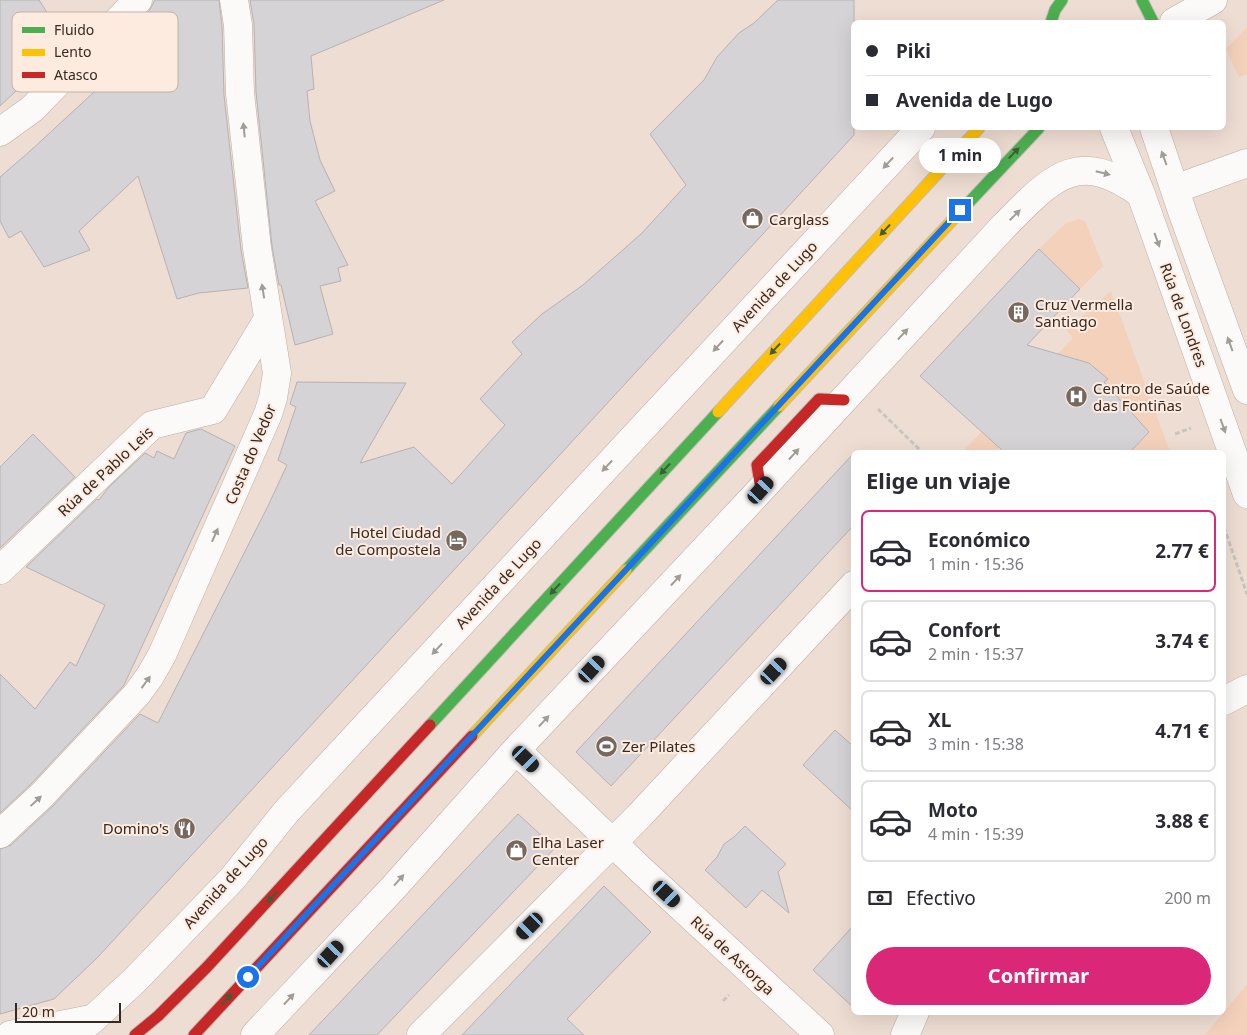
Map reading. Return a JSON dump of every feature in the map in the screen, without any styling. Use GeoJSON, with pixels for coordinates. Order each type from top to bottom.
{"type":"FeatureCollection","features":[{"type":"Feature","properties":{"kind":"main road"},"geometry":{"type":"LineString","coordinates":[[1142,0],[1151,8],[1153,20]]}},
{"type":"Feature","properties":{"kind":"main road"},"geometry":{"type":"LineString","coordinates":[[135,1035],[158,1016],[213,960],[977,130]]}},
{"type":"Feature","properties":{"kind":"main road"},"geometry":{"type":"LineString","coordinates":[[194,1035],[1037,130]]}},
{"type":"Feature","properties":{"kind":"main road"},"geometry":{"type":"LineString","coordinates":[[814,368],[824,393]]}},
{"type":"Feature","properties":{"kind":"main road"},"geometry":{"type":"LineString","coordinates":[[725,463],[752,471]]}},
{"type":"Feature","properties":{"kind":"street"},"geometry":{"type":"LineString","coordinates":[[126,12],[138,0]]}},
{"type":"Feature","properties":{"kind":"street","name":"Costa do Vedor"},"geometry":{"type":"LineString","coordinates":[[0,834],[42,795],[137,694],[150,676],[162,655],[268,414],[273,398],[277,374],[256,248],[240,93],[238,25],[234,0]]}},
{"type":"Feature","properties":{"kind":"street"},"geometry":{"type":"LineString","coordinates":[[1178,20],[1213,0]]}},
{"type":"Feature","properties":{"kind":"street"},"geometry":{"type":"LineString","coordinates":[[0,132],[32,109],[49,92]]}},
{"type":"Feature","properties":{"kind":"street","name":"Avenida de Lugo"},"geometry":{"type":"LineString","coordinates":[[83,1027],[136,979],[233,878],[286,812],[919,130]]}},
{"type":"Feature","properties":{"kind":"street","name":"Rúa de Londres"},"geometry":{"type":"LineString","coordinates":[[1115,130],[1141,194],[1247,494]]}},
{"type":"Feature","properties":{"kind":"street"},"geometry":{"type":"LineString","coordinates":[[1155,130],[1247,390]]}},
{"type":"Feature","properties":{"kind":"street"},"geometry":{"type":"LineString","coordinates":[[1175,189],[1247,163]]}},
{"type":"Feature","properties":{"kind":"street"},"geometry":{"type":"LineString","coordinates":[[255,1035],[394,887],[516,750],[752,471],[824,393],[874,365],[1003,227],[1040,190],[1062,176],[1081,170],[1096,171],[1111,175],[1141,194]]}},
{"type":"Feature","properties":{"kind":"street","name":"Rúa de Pablo Leis"},"geometry":{"type":"LineString","coordinates":[[0,570],[152,425],[213,410],[268,320]]}},
{"type":"Feature","properties":{"kind":"street"},"geometry":{"type":"LineString","coordinates":[[422,1035],[640,815],[851,588]]}},
{"type":"Feature","properties":{"kind":"street"},"geometry":{"type":"LineString","coordinates":[[1226,700],[1247,689]]}},
{"type":"Feature","properties":{"kind":"street","name":"Rúa de Astorga"},"geometry":{"type":"LineString","coordinates":[[516,750],[820,1035]]}},
{"type":"Feature","properties":{"kind":"street"},"geometry":{"type":"LineString","coordinates":[[905,1035],[914,1015]]}},
{"type":"Feature","properties":{"kind":"street"},"geometry":{"type":"LineString","coordinates":[[10,1035],[83,1027]]}},
{"type":"Feature","properties":{"kind":"path"},"geometry":{"type":"LineString","coordinates":[[882,414],[920,450]]}},
{"type":"Feature","properties":{"kind":"path"},"geometry":{"type":"LineString","coordinates":[[1226,533],[1247,594]]}},
{"type":"Feature","properties":{"kind":"shaded area"},"geometry":{"type":"Polygon","coordinates":[[[1247,27],[1247,74],[1239,77],[1226,49],[1247,27]]]}},
{"type":"Feature","properties":{"kind":"shaded area"},"geometry":{"type":"Polygon","coordinates":[[[1079,219],[1085,221],[1103,266],[1080,289],[1039,249],[1066,223],[1079,219]]]}},
{"type":"Feature","properties":{"kind":"shaded area"},"geometry":{"type":"Polygon","coordinates":[[[1111,291],[1169,450],[1132,450],[1148,432],[1099,387],[1107,378],[1089,363],[1079,360],[997,450],[964,450],[1073,338],[1066,330],[1111,291]]]}},
{"type":"Feature","properties":{"kind":"shaded area"},"geometry":{"type":"Polygon","coordinates":[[[1247,984],[1247,1035],[1205,1035],[1221,1015],[1226,1015],[1226,1010],[1247,984]]]}},
{"type":"Feature","properties":{"kind":"building"},"geometry":{"type":"Polygon","coordinates":[[[0,0],[39,0],[47,12],[12,12],[12,92],[15,92],[0,106],[0,0]]]}},
{"type":"Feature","properties":{"kind":"building"},"geometry":{"type":"Polygon","coordinates":[[[155,0],[219,0],[222,26],[224,95],[241,250],[248,288],[199,293],[177,299],[138,176],[79,231],[90,250],[44,267],[21,231],[9,238],[0,221],[0,177],[94,92],[178,92],[178,12],[149,11],[155,0]]]}},
{"type":"Feature","properties":{"kind":"building"},"geometry":{"type":"Polygon","coordinates":[[[250,0],[444,0],[311,56],[314,89],[307,91],[310,121],[320,160],[335,191],[315,201],[348,265],[338,268],[341,281],[320,286],[333,334],[295,345],[281,285],[279,285],[272,246],[256,92],[254,24],[250,0]]]}},
{"type":"Feature","properties":{"kind":"building"},"geometry":{"type":"Polygon","coordinates":[[[778,0],[854,0],[854,20],[851,20],[851,130],[854,130],[854,135],[97,958],[54,999],[0,1014],[0,849],[11,845],[53,806],[140,714],[158,723],[287,465],[278,460],[296,407],[290,404],[297,382],[406,383],[360,463],[414,447],[452,484],[505,425],[480,399],[522,354],[512,342],[542,314],[583,285],[641,234],[686,185],[650,134],[704,80],[717,57],[739,33],[754,23],[778,0]]]}},
{"type":"Feature","properties":{"kind":"building"},"geometry":{"type":"Polygon","coordinates":[[[1039,249],[1080,289],[1027,345],[1089,363],[1108,379],[1104,382],[1149,432],[1132,450],[1002,450],[920,376],[1039,249]]]}},
{"type":"Feature","properties":{"kind":"building"},"geometry":{"type":"Polygon","coordinates":[[[201,429],[235,446],[124,685],[31,784],[0,813],[0,674],[35,709],[70,662],[76,666],[105,605],[26,567],[97,499],[99,500],[108,488],[145,453],[154,458],[157,451],[174,459],[186,433],[201,429]]]}},
{"type":"Feature","properties":{"kind":"building"},"geometry":{"type":"Polygon","coordinates":[[[33,434],[75,477],[0,548],[0,467],[33,434]]]}},
{"type":"Feature","properties":{"kind":"building"},"geometry":{"type":"Polygon","coordinates":[[[851,456],[851,528],[611,786],[576,752],[851,456]]]}},
{"type":"Feature","properties":{"kind":"building"},"geometry":{"type":"Polygon","coordinates":[[[835,730],[851,744],[851,809],[803,765],[835,730]]]}},
{"type":"Feature","properties":{"kind":"building"},"geometry":{"type":"Polygon","coordinates":[[[518,814],[555,848],[377,1035],[309,1035],[518,814]]]}},
{"type":"Feature","properties":{"kind":"building"},"geometry":{"type":"Polygon","coordinates":[[[745,826],[786,864],[778,872],[789,913],[762,890],[746,908],[705,870],[717,857],[724,844],[745,826]]]}},
{"type":"Feature","properties":{"kind":"building"},"geometry":{"type":"Polygon","coordinates":[[[604,886],[651,932],[567,1019],[584,1035],[462,1035],[604,886]]]}},
{"type":"Feature","properties":{"kind":"building"},"geometry":{"type":"Polygon","coordinates":[[[851,928],[851,1005],[813,970],[851,928]]]}},
{"type":"Feature","properties":{"kind":"traffic: fast"},"geometry":{"type":"LineString","coordinates":[[1052,20],[1055,10],[1062,0]]}},
{"type":"Feature","properties":{"kind":"traffic: fast"},"geometry":{"type":"LineString","coordinates":[[1142,0],[1152,20]]}},
{"type":"Feature","properties":{"kind":"traffic: fast"},"geometry":{"type":"LineString","coordinates":[[959,213],[1037,130]]}},
{"type":"Feature","properties":{"kind":"traffic: fast"},"geometry":{"type":"LineString","coordinates":[[626,570],[779,406]]}},
{"type":"Feature","properties":{"kind":"traffic: fast"},"geometry":{"type":"LineString","coordinates":[[430,725],[718,412]]}},
{"type":"Feature","properties":{"kind":"traffic: slow"},"geometry":{"type":"LineString","coordinates":[[718,412],[977,130]]}},
{"type":"Feature","properties":{"kind":"traffic: slow"},"geometry":{"type":"LineString","coordinates":[[779,406],[959,213]]}},
{"type":"Feature","properties":{"kind":"traffic: slow"},"geometry":{"type":"LineString","coordinates":[[472,736],[626,570]]}},
{"type":"Feature","properties":{"kind":"traffic: jam"},"geometry":{"type":"LineString","coordinates":[[757,465],[819,399],[844,400]]}},
{"type":"Feature","properties":{"kind":"traffic: jam"},"geometry":{"type":"LineString","coordinates":[[757,465],[761,490]]}},
{"type":"Feature","properties":{"kind":"traffic: jam"},"geometry":{"type":"LineString","coordinates":[[135,1035],[158,1016],[207,967],[430,725]]}},
{"type":"Feature","properties":{"kind":"traffic: jam"},"geometry":{"type":"LineString","coordinates":[[194,1035],[472,736]]}},
{"type":"Feature","properties":{"kind":"place","name":"Carglass"},"geometry":{"type":"Point","coordinates":[753,219]}},
{"type":"Feature","properties":{"kind":"place","name":"Cruz Vermella Santiago"},"geometry":{"type":"Point","coordinates":[1019,313]}},
{"type":"Feature","properties":{"kind":"place","name":"Centro de Saúde das Fontiñas"},"geometry":{"type":"Point","coordinates":[1077,397]}},
{"type":"Feature","properties":{"kind":"place","name":"Hotel Ciudad de Compostela"},"geometry":{"type":"Point","coordinates":[457,541]}},
{"type":"Feature","properties":{"kind":"place","name":"Zer Pilates"},"geometry":{"type":"Point","coordinates":[606,746]}},
{"type":"Feature","properties":{"kind":"place","name":"Domino's"},"geometry":{"type":"Point","coordinates":[185,828]}},
{"type":"Feature","properties":{"kind":"place","name":"Elha Laser Center"},"geometry":{"type":"Point","coordinates":[516,851]}},
{"type":"Feature","properties":{"kind":"route"},"geometry":{"type":"LineString","coordinates":[[248,977],[960,210]]}}]}
